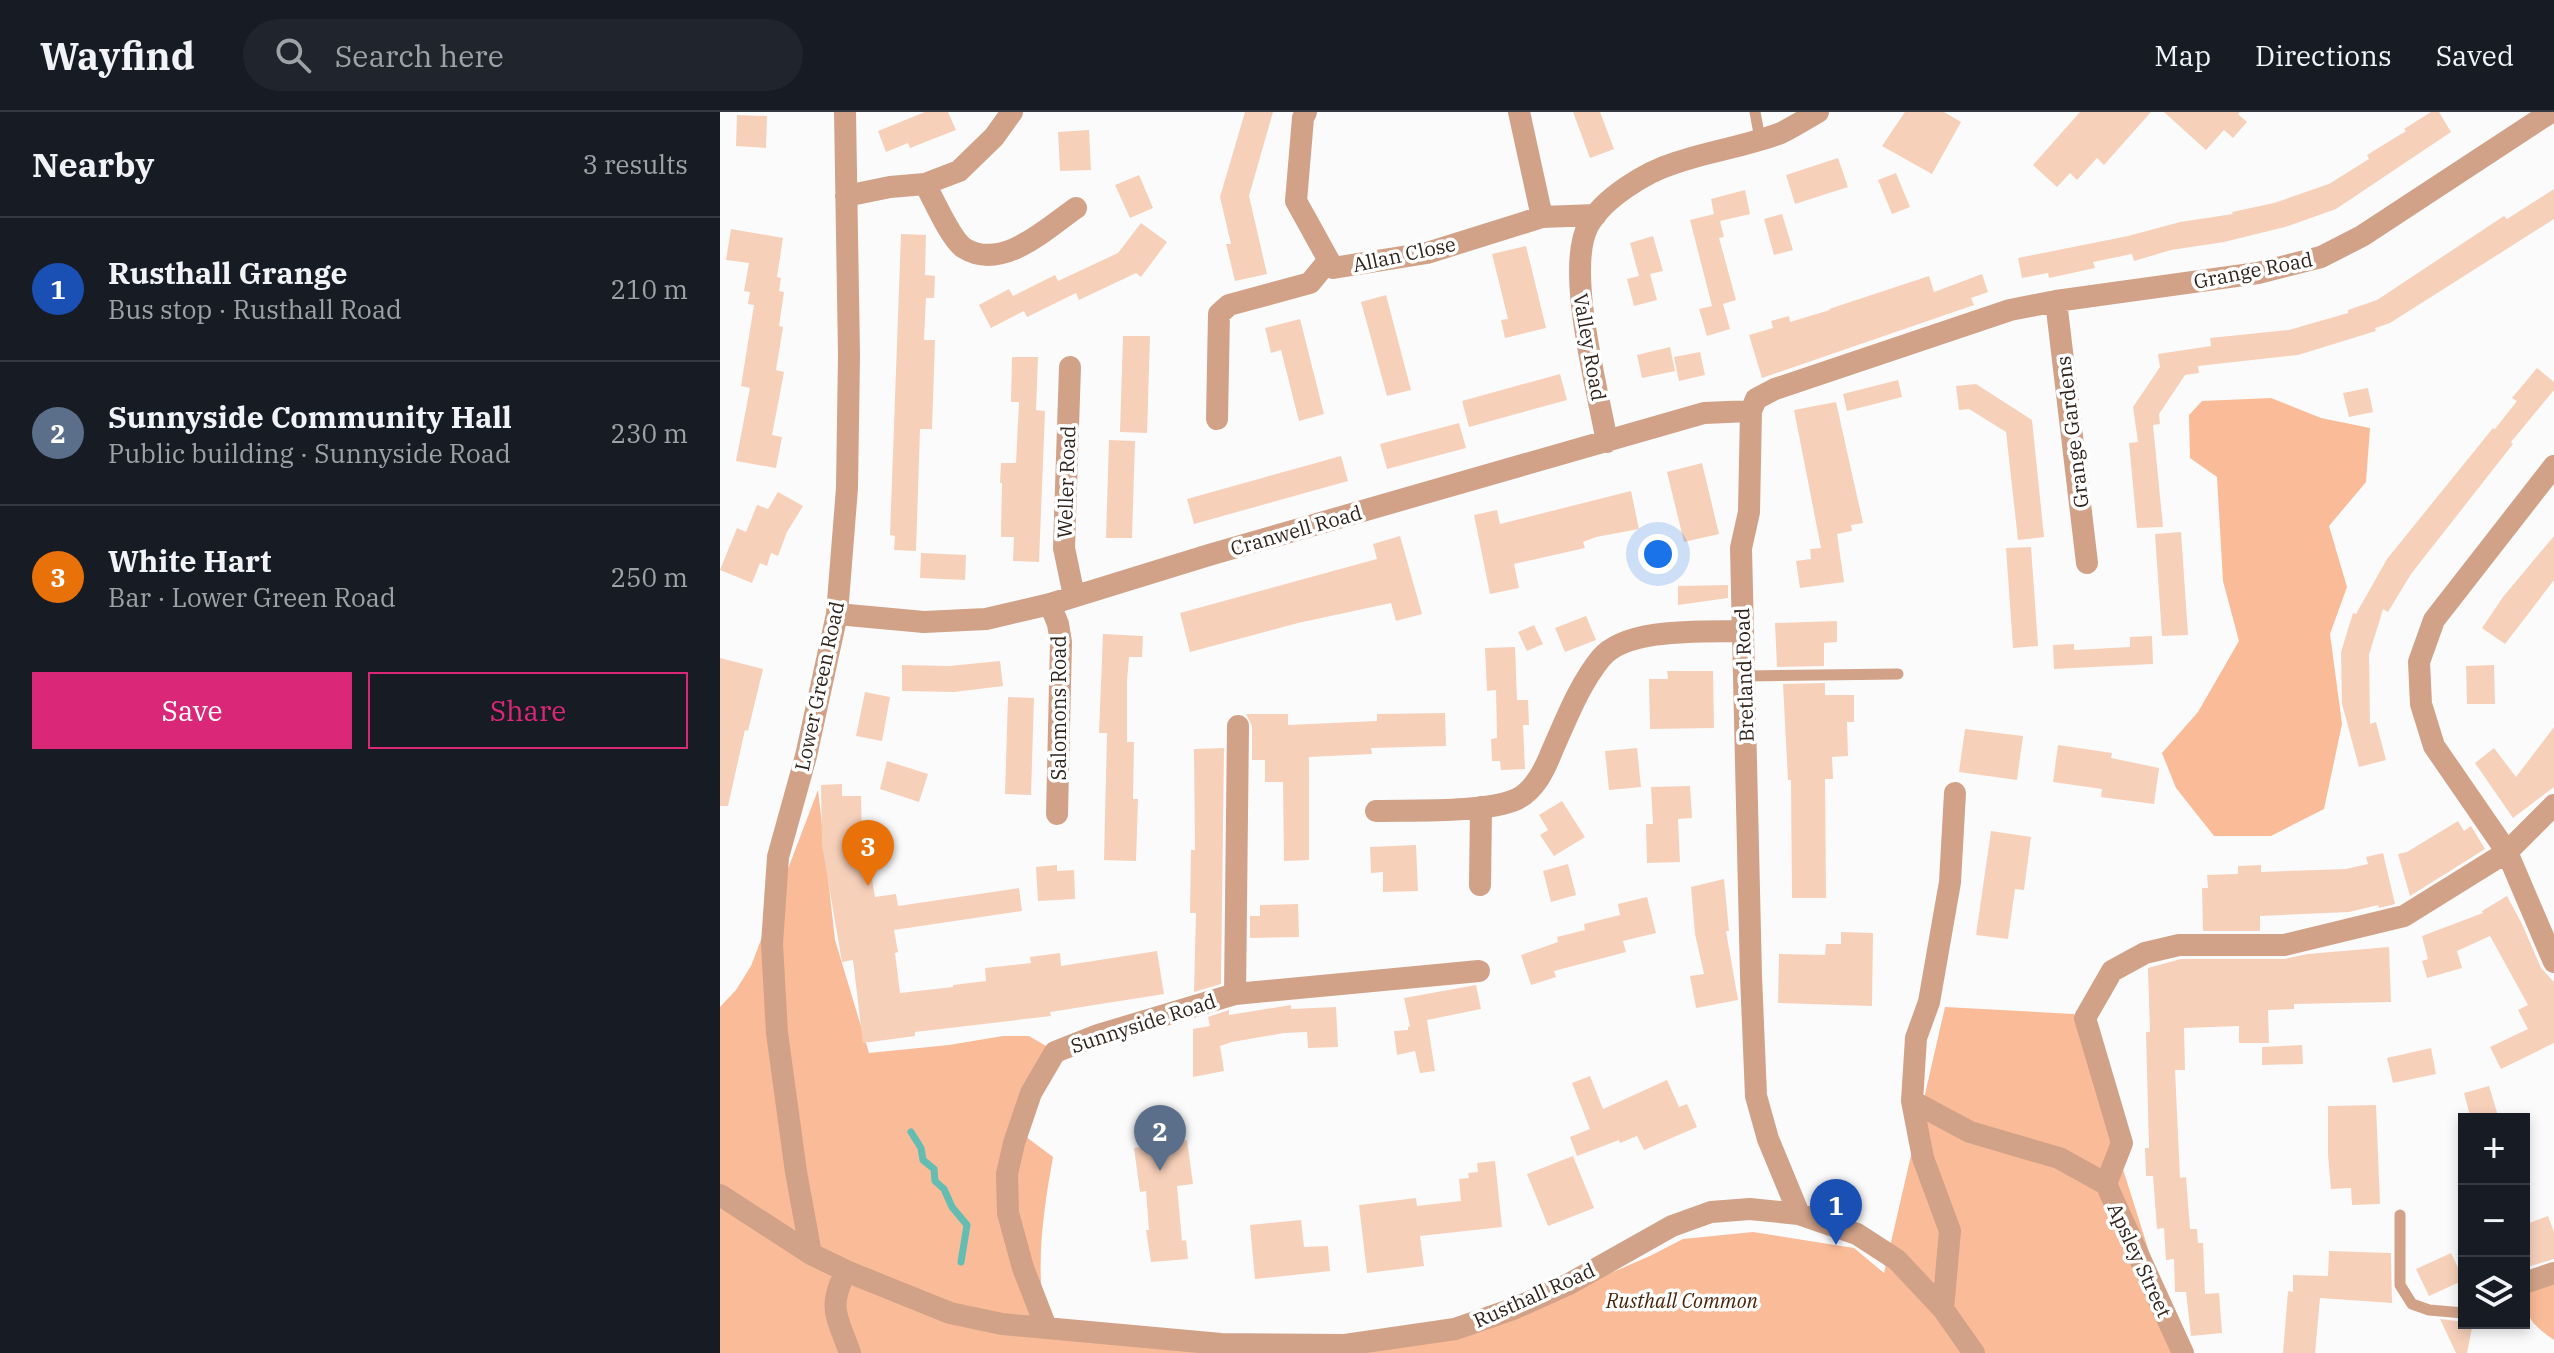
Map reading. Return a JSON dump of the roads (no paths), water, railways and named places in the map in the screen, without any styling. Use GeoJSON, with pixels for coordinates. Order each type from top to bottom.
{"type":"FeatureCollection","features":[{"type":"Feature","properties":{"kind":"street","name":"Lower Green Road"},"geometry":{"type":"LineString","coordinates":[[811,1254],[777,1033],[772,944],[778,857],[806,756],[837,614],[847,488],[849,355],[845,112]]}},
{"type":"Feature","properties":{"kind":"street"},"geometry":{"type":"LineString","coordinates":[[846,196],[925,184],[959,171],[994,137],[1012,112]]}},
{"type":"Feature","properties":{"kind":"street","name":"Allan Close"},"geometry":{"type":"LineString","coordinates":[[1306,112],[1296,201],[1333,268],[1427,253],[1542,217],[1596,215]]}},
{"type":"Feature","properties":{"kind":"street"},"geometry":{"type":"LineString","coordinates":[[1519,112],[1542,217]]}},
{"type":"Feature","properties":{"kind":"street","name":"Valley Road"},"geometry":{"type":"LineString","coordinates":[[1607,442],[1583,315],[1579,273],[1587,228],[1602,206],[1626,188],[1672,164],[1781,132],[1818,112]]}},
{"type":"Feature","properties":{"kind":"street","name":"Grange Road"},"geometry":{"type":"LineString","coordinates":[[1751,411],[1756,399],[1775,389],[2010,310],[2258,273],[2321,257],[2362,236],[2551,112]]}},
{"type":"Feature","properties":{"kind":"street"},"geometry":{"type":"LineString","coordinates":[[925,184],[963,248],[984,255],[1005,254],[1076,208]]}},
{"type":"Feature","properties":{"kind":"street"},"geometry":{"type":"LineString","coordinates":[[1217,419],[1219,314],[1229,305],[1310,283],[1328,261]]}},
{"type":"Feature","properties":{"kind":"street","name":"Grange Gardens"},"geometry":{"type":"LineString","coordinates":[[2056,301],[2087,563]]}},
{"type":"Feature","properties":{"kind":"street","name":"Weller Road"},"geometry":{"type":"LineString","coordinates":[[1070,367],[1064,548],[1074,596]]}},
{"type":"Feature","properties":{"kind":"street","name":"Cranwell Road"},"geometry":{"type":"LineString","coordinates":[[837,614],[924,622],[986,619],[1050,604],[1209,555],[1704,413],[1751,411]]}},
{"type":"Feature","properties":{"kind":"street","name":"Bretland Road"},"geometry":{"type":"LineString","coordinates":[[1751,411],[1749,512],[1741,548],[1756,1096],[1768,1139],[1799,1214]]}},
{"type":"Feature","properties":{"kind":"street"},"geometry":{"type":"LineString","coordinates":[[2554,466],[2434,620],[2419,662],[2421,704],[2434,746],[2507,852],[2554,962]]}},
{"type":"Feature","properties":{"kind":"street","name":"Salomons Road"},"geometry":{"type":"LineString","coordinates":[[1050,604],[1061,642],[1057,814]]}},
{"type":"Feature","properties":{"kind":"street"},"geometry":{"type":"LineString","coordinates":[[1376,811],[1481,807],[1518,799],[1541,777],[1582,687],[1603,656],[1632,639],[1742,631]]}},
{"type":"Feature","properties":{"kind":"street","name":"Sunnyside Road"},"geometry":{"type":"LineString","coordinates":[[1235,994],[1238,726]]}},
{"type":"Feature","properties":{"kind":"street"},"geometry":{"type":"LineString","coordinates":[[1943,1309],[1950,1231],[1923,1158],[1912,1101],[1916,1038],[1929,1002],[1950,882],[1955,793]]}},
{"type":"Feature","properties":{"kind":"street"},"geometry":{"type":"LineString","coordinates":[[2106,1184],[2122,1143],[2085,1018],[2112,971],[2145,953],[2179,945],[2284,945],[2404,916],[2507,852],[2554,805]]}},
{"type":"Feature","properties":{"kind":"street"},"geometry":{"type":"LineString","coordinates":[[1480,885],[1481,807]]}},
{"type":"Feature","properties":{"kind":"street","name":"Sunnyside Road"},"geometry":{"type":"LineString","coordinates":[[1046,1327],[1023,1268],[1008,1213],[1007,1174],[1031,1093],[1055,1052],[1098,1035],[1235,994],[1479,971]]}},
{"type":"Feature","properties":{"kind":"street","name":"Apsley Street"},"geometry":{"type":"LineString","coordinates":[[1912,1101],[1970,1132],[2059,1158],[2106,1184],[2183,1353]]}},
{"type":"Feature","properties":{"kind":"street","name":"Rusthall Road"},"geometry":{"type":"LineString","coordinates":[[720,1195],[811,1254],[950,1313],[1002,1324],[1221,1344],[1345,1345],[1455,1329],[1513,1309],[1569,1284],[1672,1226],[1711,1212],[1750,1209],[1799,1214],[1857,1234],[1897,1260],[1943,1309],[1974,1353]]}},
{"type":"Feature","properties":{"kind":"street"},"geometry":{"type":"LineString","coordinates":[[846,1271],[834,1301],[850,1353]]}},
{"type":"Feature","properties":{"kind":"street"},"geometry":{"type":"LineString","coordinates":[[2530,1281],[2554,1273]]}},
{"type":"Feature","properties":{"kind":"lane"},"geometry":{"type":"LineString","coordinates":[[1755,112],[1760,139]]}},
{"type":"Feature","properties":{"kind":"lane"},"geometry":{"type":"LineString","coordinates":[[1745,676],[1898,674]]}},
{"type":"Feature","properties":{"kind":"lane"},"geometry":{"type":"LineString","coordinates":[[2400,1215],[2400,1285],[2412,1304],[2429,1310],[2458,1312]]}},
{"type":"Feature","properties":{"kind":"waterway"},"geometry":{"type":"LineString","coordinates":[[911,1132],[921,1148],[923,1160],[934,1169],[935,1181],[944,1189],[952,1207],[967,1225],[961,1262]]}},
{"type":"Feature","properties":{"kind":"place","name":"White Hart"},"geometry":{"type":"Point","coordinates":[868,886]}},
{"type":"Feature","properties":{"kind":"place","name":"Sunnyside Community Hall"},"geometry":{"type":"Point","coordinates":[1160,1171]}},
{"type":"Feature","properties":{"kind":"place","name":"Rusthall Grange"},"geometry":{"type":"Point","coordinates":[1836,1245]}},
{"type":"Feature","properties":{"kind":"park label","name":"Rusthall Common"},"geometry":{"type":"Point","coordinates":[1682,1300]}}]}
